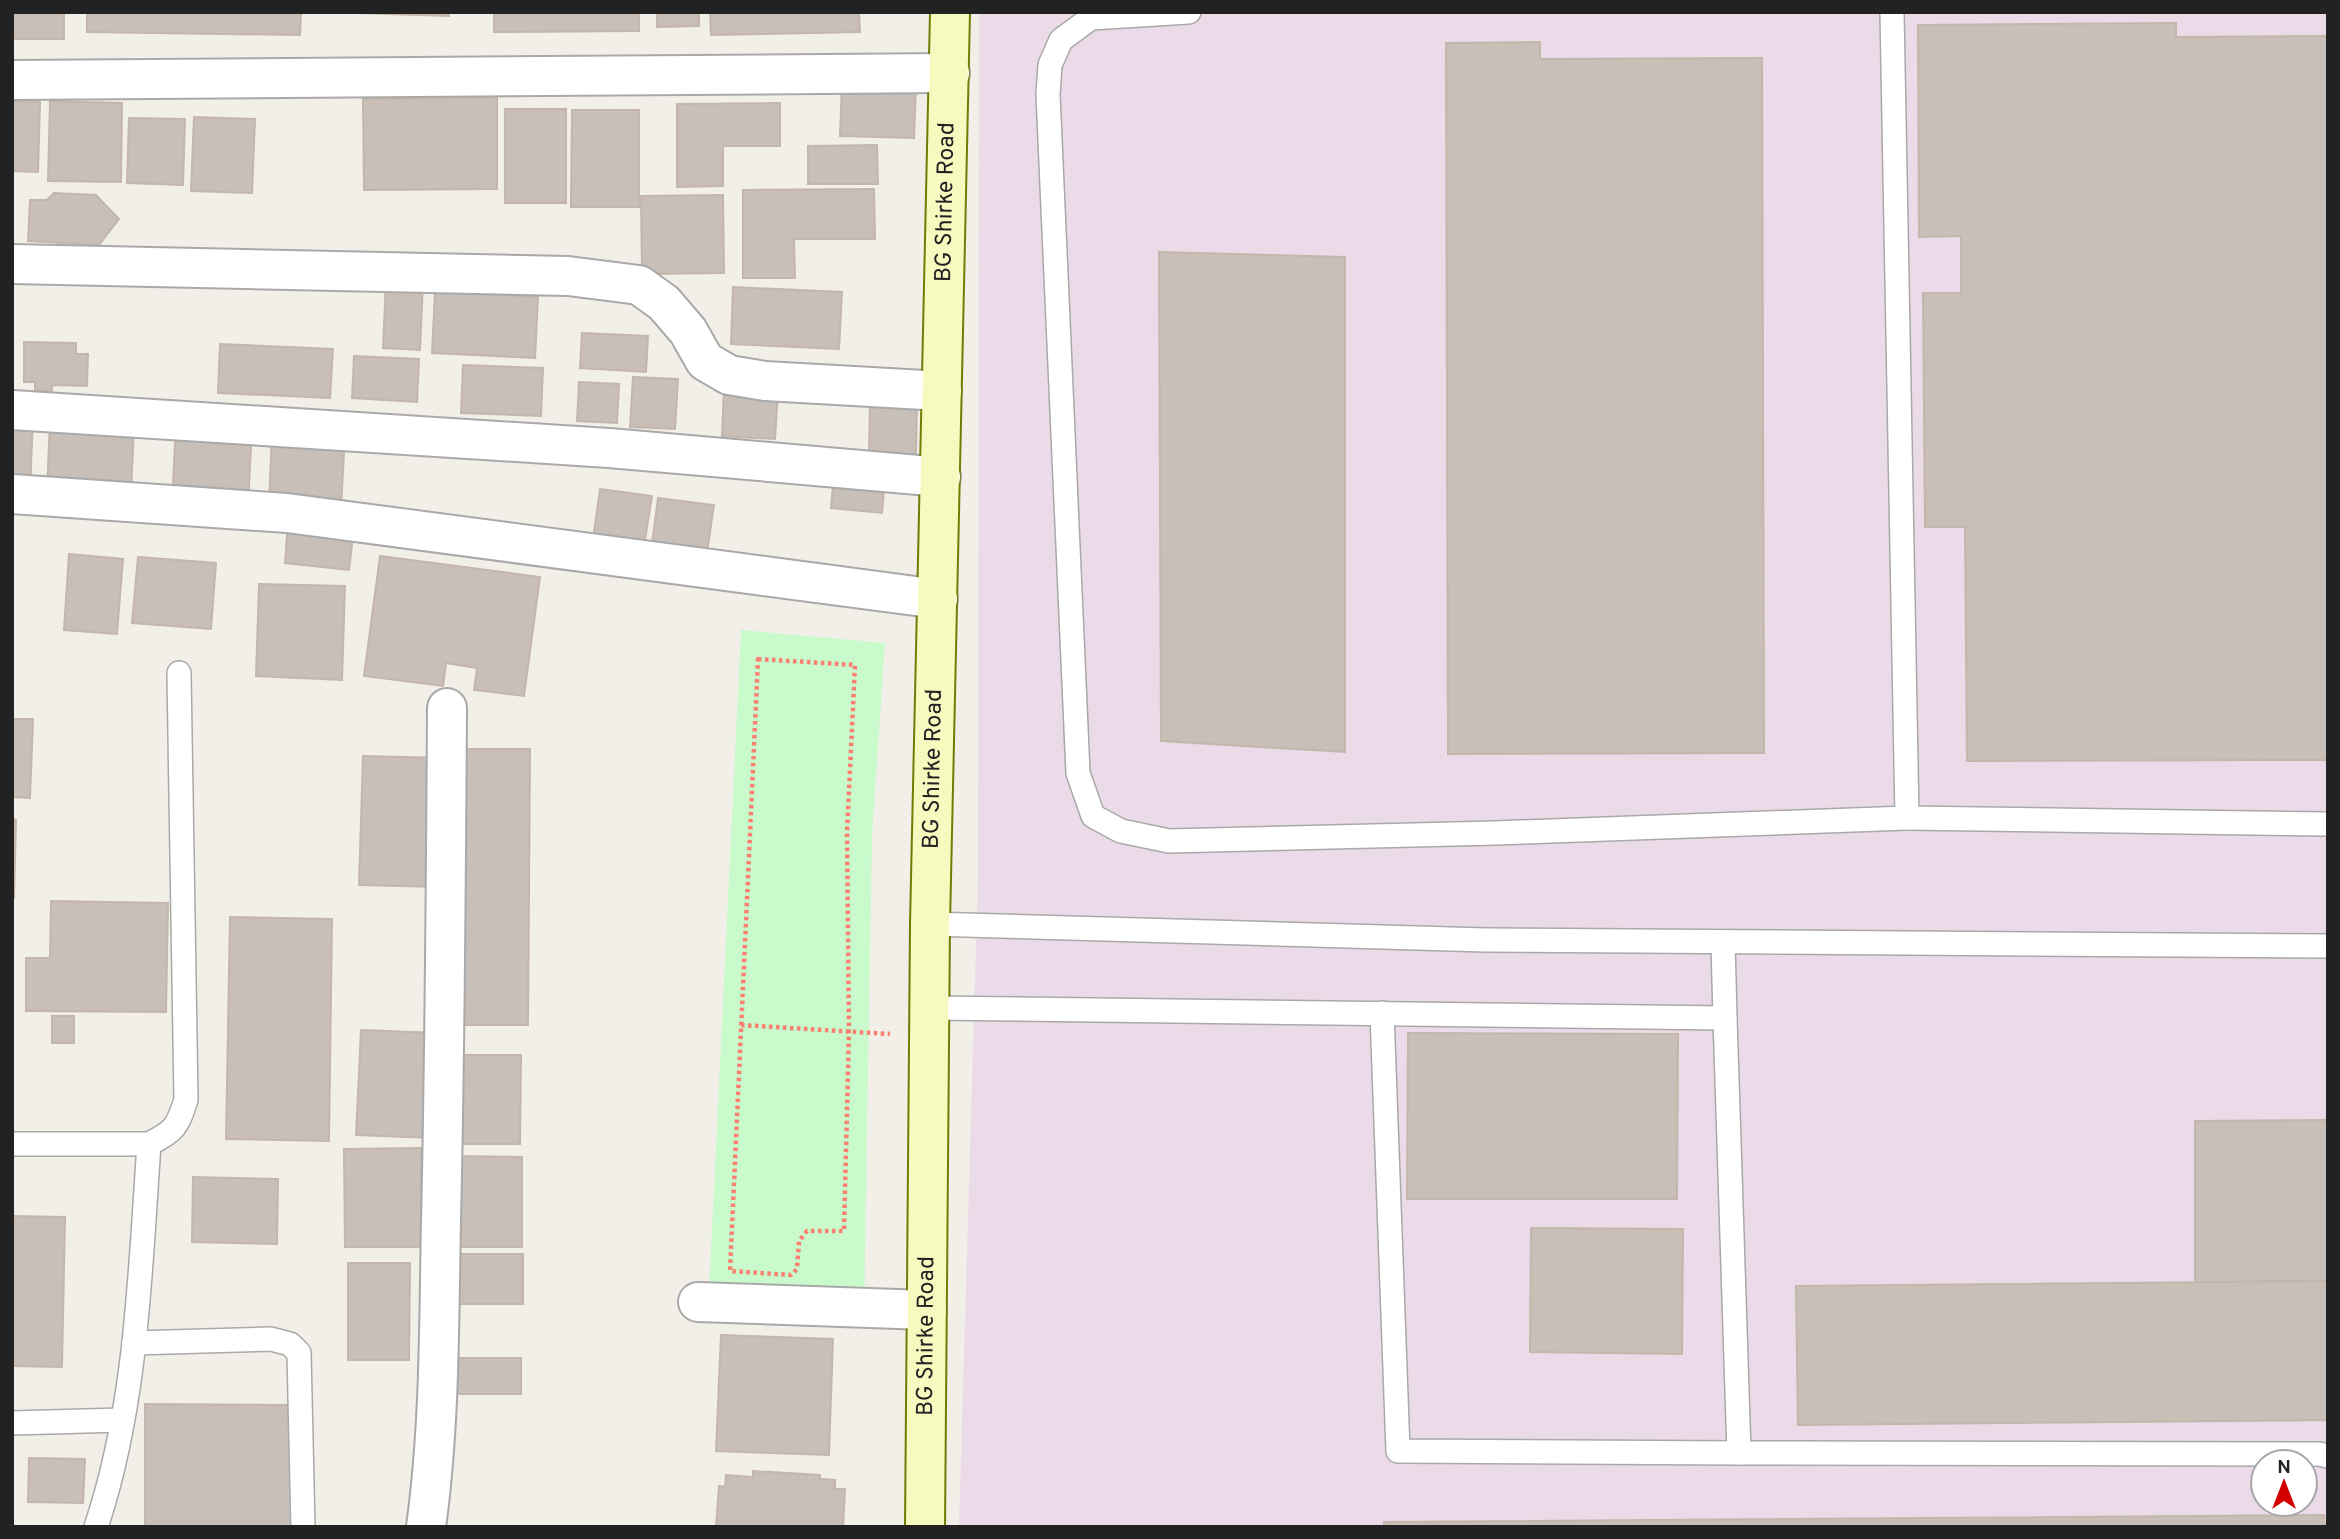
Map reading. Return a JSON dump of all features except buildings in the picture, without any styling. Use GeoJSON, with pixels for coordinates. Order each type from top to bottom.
{"type":"FeatureCollection","features":[{"type":"Feature","properties":{"kind":"street","name":"BG Shirke Road"},"geometry":{"type":"LineString","coordinates":[[925,1527],[930,924],[950,12]]}},
{"type":"Feature","properties":{"kind":"street"},"geometry":{"type":"LineString","coordinates":[[12,80],[950,73]]}},
{"type":"Feature","properties":{"kind":"street"},"geometry":{"type":"LineString","coordinates":[[12,264],[568,276],[639,285],[664,303],[688,331],[705,361],[729,375],[765,381],[942,391]]}},
{"type":"Feature","properties":{"kind":"street"},"geometry":{"type":"LineString","coordinates":[[12,410],[609,448],[941,477]]}},
{"type":"Feature","properties":{"kind":"street"},"geometry":{"type":"LineString","coordinates":[[12,494],[287,513],[937,599]]}},
{"type":"Feature","properties":{"kind":"street"},"geometry":{"type":"LineString","coordinates":[[426,1527],[438,1378],[445,1042],[447,708]]}},
{"type":"Feature","properties":{"kind":"street"},"geometry":{"type":"LineString","coordinates":[[698,1302],[927,1310]]}},
{"type":"Feature","properties":{"kind":"lane"},"geometry":{"type":"LineString","coordinates":[[1189,12],[1091,18],[1061,40],[1050,65],[1048,107],[1078,773],[1093,816],[1121,831],[1169,841],[1495,833],[1907,818],[2328,824]]}},
{"type":"Feature","properties":{"kind":"lane"},"geometry":{"type":"LineString","coordinates":[[1892,12],[1907,818]]}},
{"type":"Feature","properties":{"kind":"lane"},"geometry":{"type":"LineString","coordinates":[[12,1144],[149,1144],[166,1136],[178,1123],[186,1100],[178,673]]}},
{"type":"Feature","properties":{"kind":"lane"},"geometry":{"type":"LineString","coordinates":[[930,924],[1486,940],[2328,946]]}},
{"type":"Feature","properties":{"kind":"lane"},"geometry":{"type":"LineString","coordinates":[[1723,942],[1739,1453]]}},
{"type":"Feature","properties":{"kind":"lane"},"geometry":{"type":"LineString","coordinates":[[930,1022],[1382,1013],[1725,1018]]}},
{"type":"Feature","properties":{"kind":"lane"},"geometry":{"type":"LineString","coordinates":[[1382,1013],[1398,1451],[2291,1454],[2328,1457]]}},
{"type":"Feature","properties":{"kind":"lane"},"geometry":{"type":"LineString","coordinates":[[96,1527],[105,1500],[122,1420],[134,1343],[149,1144]]}},
{"type":"Feature","properties":{"kind":"lane"},"geometry":{"type":"LineString","coordinates":[[134,1343],[271,1339],[289,1344],[299,1353],[303,1527]]}},
{"type":"Feature","properties":{"kind":"lane"},"geometry":{"type":"LineString","coordinates":[[12,1423],[122,1420]]}},
{"type":"Feature","properties":{"kind":"path"},"geometry":{"type":"LineString","coordinates":[[758,659],[855,665],[847,833],[849,1032],[844,1231],[807,1231],[799,1241],[797,1269],[791,1275],[730,1271],[741,1025],[758,659]]}},
{"type":"Feature","properties":{"kind":"path"},"geometry":{"type":"LineString","coordinates":[[741,1025],[849,1032],[930,1022]]}},
{"type":"Feature","properties":{"kind":"shaded area"},"geometry":{"type":"Polygon","coordinates":[[[979,12],[2328,12],[2328,1527],[959,1527],[978,876],[979,12]]]}},
{"type":"Feature","properties":{"kind":"green space"},"geometry":{"type":"Polygon","coordinates":[[[741,630],[885,643],[872,836],[864,1316],[708,1312],[741,630]]]}}]}
